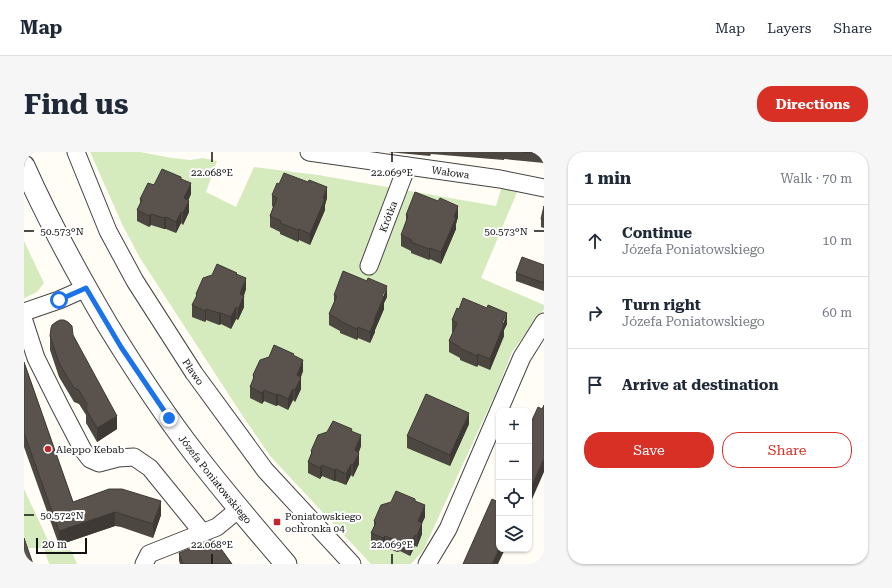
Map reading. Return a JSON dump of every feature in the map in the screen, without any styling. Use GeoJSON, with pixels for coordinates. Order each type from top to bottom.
{"type":"FeatureCollection","features":[{"type":"Feature","properties":{"kind":"street","name":"Pławo"},"geometry":{"type":"LineString","coordinates":[[76,152],[108,231],[135,281],[194,373],[265,470],[352,564]]}},
{"type":"Feature","properties":{"kind":"street","name":"Wałowa"},"geometry":{"type":"LineString","coordinates":[[309,152],[338,154],[407,166],[505,180],[544,188]]}},
{"type":"Feature","properties":{"kind":"street","name":"Józefa Poniatowskiego"},"geometry":{"type":"LineString","coordinates":[[24,166],[52,224],[86,288],[125,352],[195,454],[286,564]]}},
{"type":"Feature","properties":{"kind":"street","name":"Krótka"},"geometry":{"type":"LineString","coordinates":[[369,266],[407,166]]}},
{"type":"Feature","properties":{"kind":"street"},"geometry":{"type":"LineString","coordinates":[[24,312],[59,300],[86,288]]}},
{"type":"Feature","properties":{"kind":"street"},"geometry":{"type":"LineString","coordinates":[[24,321],[36,358],[83,450],[90,460],[99,463],[118,458],[134,457],[150,468],[202,532]]}},
{"type":"Feature","properties":{"kind":"street"},"geometry":{"type":"LineString","coordinates":[[427,564],[448,529],[522,357],[544,322]]}},
{"type":"Feature","properties":{"kind":"street"},"geometry":{"type":"LineString","coordinates":[[144,564],[149,554],[217,526],[239,509]]}},
{"type":"Feature","properties":{"kind":"green space"},"geometry":{"type":"Polygon","coordinates":[[[90,152],[140,152],[172,158],[190,160],[203,158],[217,161],[206,192],[236,207],[254,167],[318,175],[496,206],[502,185],[518,190],[481,278],[544,305],[544,309],[512,352],[498,388],[423,551],[411,564],[371,564],[271,457],[140,258],[123,226],[90,152]]]}},
{"type":"Feature","properties":{"kind":"green space"},"geometry":{"type":"Polygon","coordinates":[[[24,241],[44,283],[37,292],[24,298],[24,241]]]}},
{"type":"Feature","properties":{"kind":"green space"},"geometry":{"type":"Polygon","coordinates":[[[24,489],[53,551],[71,550],[77,564],[49,564],[44,548],[26,548],[24,541],[24,489]]]}},
{"type":"Feature","properties":{"kind":"building"},"geometry":{"type":"Polygon","coordinates":[[[522,152],[544,152],[544,154],[522,152]]]}},
{"type":"Feature","properties":{"kind":"building"},"geometry":{"type":"Polygon","coordinates":[[[162,169],[191,183],[184,198],[189,201],[183,213],[181,212],[176,222],[166,217],[164,218],[151,214],[149,216],[137,210],[142,200],[140,199],[148,183],[154,185],[162,169]]]}},
{"type":"Feature","properties":{"kind":"building"},"geometry":{"type":"Polygon","coordinates":[[[284,173],[327,187],[323,198],[325,199],[310,234],[280,223],[281,221],[270,216],[277,198],[272,195],[277,183],[279,184],[284,173]]]}},
{"type":"Feature","properties":{"kind":"building"},"geometry":{"type":"Polygon","coordinates":[[[415,192],[438,201],[440,198],[458,206],[454,217],[456,218],[441,252],[411,242],[412,240],[401,235],[408,216],[406,215],[415,192]]]}},
{"type":"Feature","properties":{"kind":"building"},"geometry":{"type":"Polygon","coordinates":[[[544,206],[544,220],[541,219],[544,206]]]}},
{"type":"Feature","properties":{"kind":"building"},"geometry":{"type":"Polygon","coordinates":[[[522,257],[544,265],[544,283],[516,273],[522,257]]]}},
{"type":"Feature","properties":{"kind":"building"},"geometry":{"type":"Polygon","coordinates":[[[217,264],[246,278],[240,294],[244,296],[238,309],[236,307],[231,317],[206,309],[205,311],[192,305],[203,278],[212,275],[217,264]]]}},
{"type":"Feature","properties":{"kind":"building"},"geometry":{"type":"Polygon","coordinates":[[[343,271],[367,281],[368,278],[387,286],[382,296],[384,297],[370,332],[358,327],[357,329],[329,314],[337,296],[334,295],[343,271]]]}},
{"type":"Feature","properties":{"kind":"building"},"geometry":{"type":"Polygon","coordinates":[[[463,298],[487,308],[488,305],[507,313],[502,323],[504,324],[490,359],[478,354],[477,356],[449,341],[457,323],[452,320],[457,308],[459,309],[463,298]]]}},
{"type":"Feature","properties":{"kind":"building"},"geometry":{"type":"Polygon","coordinates":[[[60,320],[68,322],[72,326],[73,335],[117,416],[97,428],[86,409],[87,404],[79,390],[74,388],[59,363],[50,336],[52,325],[60,320]]]}},
{"type":"Feature","properties":{"kind":"building"},"geometry":{"type":"Polygon","coordinates":[[[274,345],[303,360],[297,375],[301,378],[295,390],[293,389],[288,399],[264,390],[262,393],[250,387],[254,377],[253,375],[260,360],[269,357],[274,345]]]}},
{"type":"Feature","properties":{"kind":"building"},"geometry":{"type":"Polygon","coordinates":[[[24,362],[73,502],[109,489],[122,489],[161,501],[153,524],[115,512],[59,531],[24,433],[24,362]]]}},
{"type":"Feature","properties":{"kind":"building"},"geometry":{"type":"Polygon","coordinates":[[[426,394],[469,413],[450,455],[407,436],[426,394]]]}},
{"type":"Feature","properties":{"kind":"building"},"geometry":{"type":"Polygon","coordinates":[[[544,405],[544,458],[532,485],[532,420],[538,407],[542,409],[544,405]]]}},
{"type":"Feature","properties":{"kind":"building"},"geometry":{"type":"Polygon","coordinates":[[[333,421],[352,429],[351,431],[361,435],[355,450],[359,453],[353,465],[351,464],[346,474],[322,465],[320,468],[308,462],[318,435],[327,432],[333,421]]]}},
{"type":"Feature","properties":{"kind":"building"},"geometry":{"type":"Polygon","coordinates":[[[396,491],[425,505],[418,521],[422,523],[417,536],[415,535],[410,545],[400,540],[397,541],[385,536],[383,538],[371,533],[376,523],[374,521],[381,505],[391,502],[396,491]]]}},
{"type":"Feature","properties":{"kind":"building"},"geometry":{"type":"Polygon","coordinates":[[[492,499],[496,501],[496,552],[498,552],[492,564],[463,564],[492,499]]]}},
{"type":"Feature","properties":{"kind":"building"},"geometry":{"type":"Polygon","coordinates":[[[24,538],[33,564],[24,564],[24,538]]]}},
{"type":"Feature","properties":{"kind":"building"},"geometry":{"type":"Polygon","coordinates":[[[214,539],[232,564],[183,564],[179,553],[214,539]]]}},
{"type":"Feature","properties":{"kind":"place","name":"Aleppo Kebab"},"geometry":{"type":"Point","coordinates":[48,449]}},
{"type":"Feature","properties":{"kind":"place","name":"Poniatowskiego ochronka 04"},"geometry":{"type":"Point","coordinates":[277,522]}},
{"type":"Feature","properties":{"kind":"route"},"geometry":{"type":"LineString","coordinates":[[59,300],[86,288],[121,347],[169,418]]}}]}
